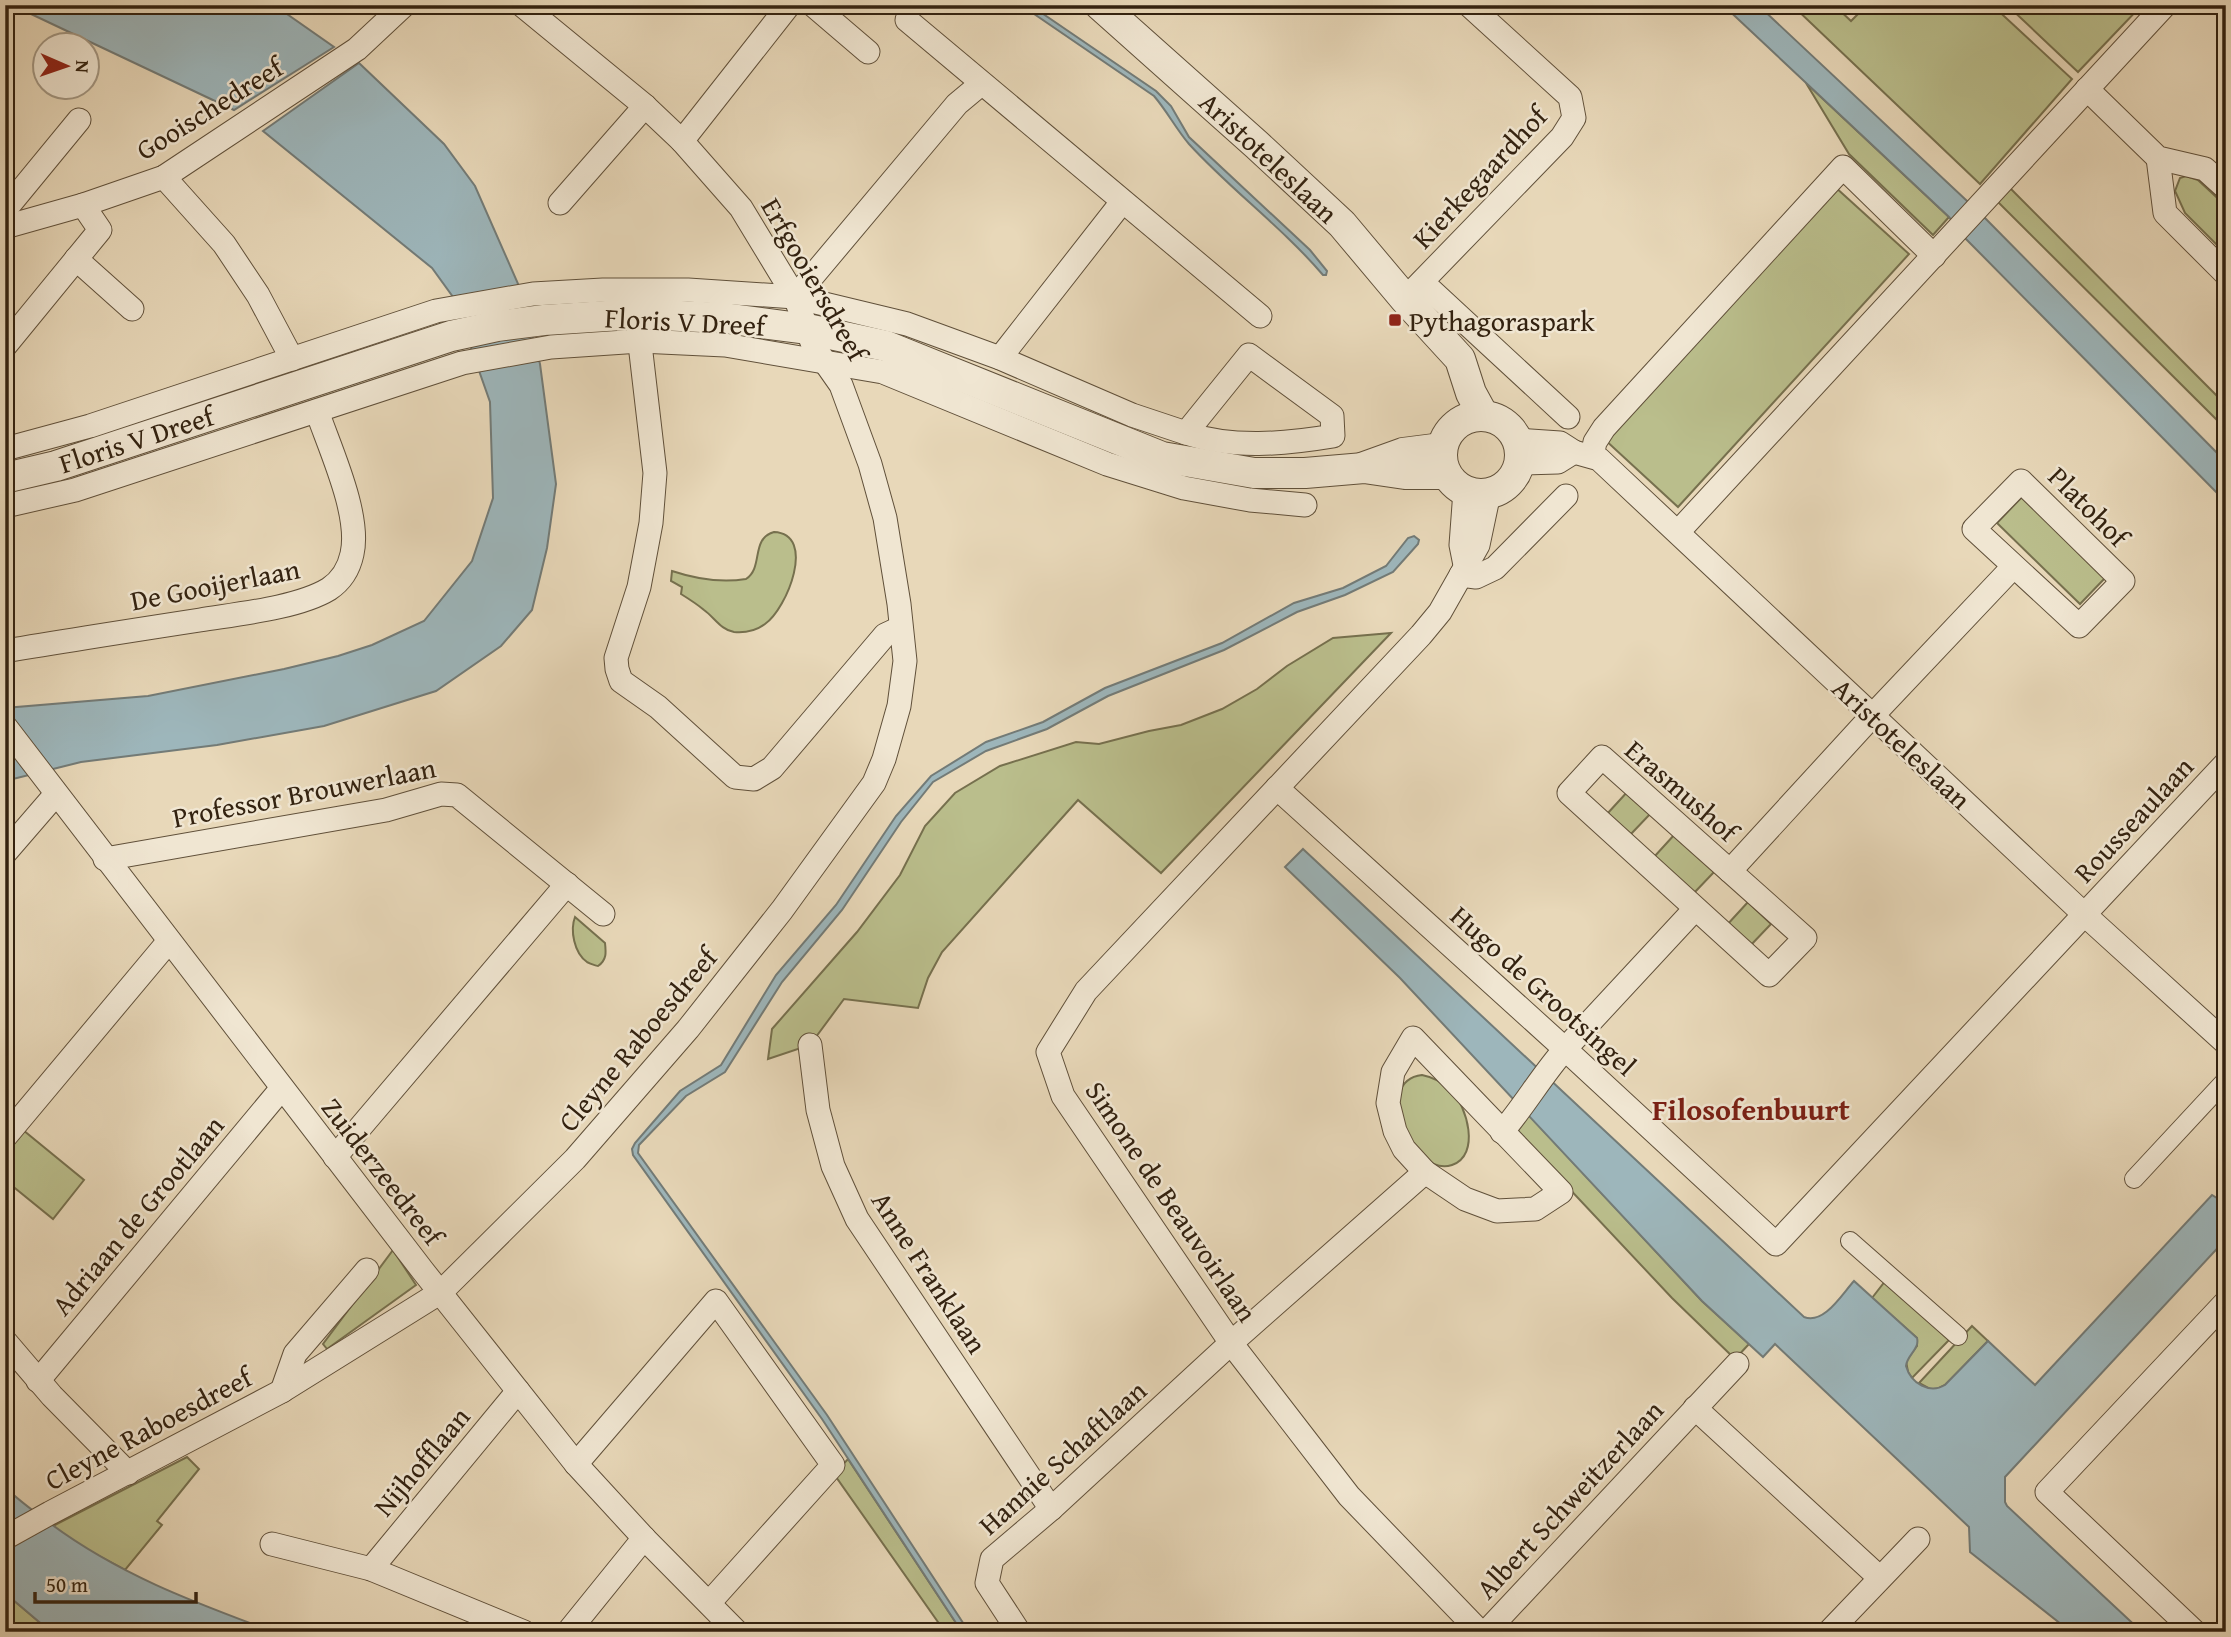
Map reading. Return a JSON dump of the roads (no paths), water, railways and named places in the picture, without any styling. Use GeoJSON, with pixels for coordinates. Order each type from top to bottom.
{"type":"FeatureCollection","features":[{"type":"Feature","properties":{"kind":"street","name":"Gooischedreef"},"geometry":{"type":"LineString","coordinates":[[5,227],[83,205],[163,177],[357,49],[404,5]]}},
{"type":"Feature","properties":{"kind":"street"},"geometry":{"type":"LineString","coordinates":[[813,5],[868,51]]}},
{"type":"Feature","properties":{"kind":"street","name":"Aristoteleslaan"},"geometry":{"type":"LineString","coordinates":[[1100,5],[1258,145],[1414,291],[1568,417]]}},
{"type":"Feature","properties":{"kind":"street","name":"Kierkegaardhof"},"geometry":{"type":"LineString","coordinates":[[1414,291],[1562,137],[1574,118],[1570,97],[1469,5]]}},
{"type":"Feature","properties":{"kind":"street"},"geometry":{"type":"LineString","coordinates":[[1678,532],[2165,5]]}},
{"type":"Feature","properties":{"kind":"street"},"geometry":{"type":"LineString","coordinates":[[682,141],[786,6]]}},
{"type":"Feature","properties":{"kind":"street","name":"Erfgooiersdreef"},"geometry":{"type":"LineString","coordinates":[[532,8],[682,141],[740,208],[795,298],[813,345],[841,385],[870,464],[885,518],[900,604],[900,628]]}},
{"type":"Feature","properties":{"kind":"street"},"geometry":{"type":"LineString","coordinates":[[907,20],[1260,316]]}},
{"type":"Feature","properties":{"kind":"street"},"geometry":{"type":"LineString","coordinates":[[795,298],[957,104],[981,84]]}},
{"type":"Feature","properties":{"kind":"street"},"geometry":{"type":"LineString","coordinates":[[2087,89],[2158,158],[2205,169],[2226,188]]}},
{"type":"Feature","properties":{"kind":"street"},"geometry":{"type":"LineString","coordinates":[[560,203],[645,106]]}},
{"type":"Feature","properties":{"kind":"street"},"geometry":{"type":"LineString","coordinates":[[5,210],[79,120]]}},
{"type":"Feature","properties":{"kind":"street"},"geometry":{"type":"LineString","coordinates":[[2158,158],[2165,213],[2226,274]]}},
{"type":"Feature","properties":{"kind":"street"},"geometry":{"type":"LineString","coordinates":[[1519,452],[1558,462],[1583,454],[1843,167],[1934,256]]}},
{"type":"Feature","properties":{"kind":"street"},"geometry":{"type":"LineString","coordinates":[[163,177],[224,244],[258,295],[292,359]]}},
{"type":"Feature","properties":{"kind":"street"},"geometry":{"type":"LineString","coordinates":[[1000,358],[1122,202]]}},
{"type":"Feature","properties":{"kind":"street"},"geometry":{"type":"LineString","coordinates":[[5,346],[100,230],[83,205]]}},
{"type":"Feature","properties":{"kind":"street"},"geometry":{"type":"LineString","coordinates":[[76,260],[132,309]]}},
{"type":"Feature","properties":{"kind":"street","name":"Floris V Dreef"},"geometry":{"type":"LineString","coordinates":[[5,506],[75,490],[317,411],[457,349],[497,326],[543,321],[603,290],[688,290],[795,298],[907,324],[1000,358],[1132,415],[1206,440],[1264,444],[1333,436],[1332,416],[1250,355],[1186,433]]}},
{"type":"Feature","properties":{"kind":"street","name":"Aristoteleslaan"},"geometry":{"type":"LineString","coordinates":[[1414,291],[1454,399],[1471,418]]}},
{"type":"Feature","properties":{"kind":"street","name":"Floris V Dreef"},"geometry":{"type":"LineString","coordinates":[[5,449],[79,430],[436,311],[638,327],[883,372],[1107,464],[1184,488],[1250,500],[1305,505]]}},
{"type":"Feature","properties":{"kind":"street","name":"Floris V Dreef"},"geometry":{"type":"LineString","coordinates":[[638,327],[724,318],[807,329],[886,346],[1162,457],[1254,473],[1364,468],[1403,453],[1460,476]]}},
{"type":"Feature","properties":{"kind":"street"},"geometry":{"type":"LineString","coordinates":[[638,327],[655,473],[652,523],[639,587],[616,658],[621,681],[658,708],[735,778],[754,779],[772,768],[885,635],[900,628]]}},
{"type":"Feature","properties":{"kind":"street","name":"Floris V Dreef"},"geometry":{"type":"LineString","coordinates":[[5,478],[56,466],[457,349]]}},
{"type":"Feature","properties":{"kind":"street","name":"De Gooijerlaan"},"geometry":{"type":"LineString","coordinates":[[5,651],[267,610],[329,589],[338,581],[349,563],[354,539],[346,494],[317,411]]}},
{"type":"Feature","properties":{"kind":"street"},"geometry":{"type":"LineString","coordinates":[[1460,476],[1508,483],[1519,452],[1504,422],[1471,418],[1448,433],[1460,476],[1463,570],[1476,577],[1495,568],[1566,496]]}},
{"type":"Feature","properties":{"kind":"street","name":"Aristoteleslaan"},"geometry":{"type":"LineString","coordinates":[[1583,454],[1599,459],[2085,915],[2226,1043]]}},
{"type":"Feature","properties":{"kind":"street","name":"Platohof"},"geometry":{"type":"LineString","coordinates":[[2021,481],[2123,581],[2079,626],[2013,567],[1975,530],[2021,481]]}},
{"type":"Feature","properties":{"kind":"street"},"geometry":{"type":"LineString","coordinates":[[1872,716],[2013,567]]}},
{"type":"Feature","properties":{"kind":"street","name":"Simone de Beauvoirlaan"},"geometry":{"type":"LineString","coordinates":[[1463,570],[1440,612],[1421,635],[1086,991],[1048,1052],[1063,1096],[1231,1343],[1349,1496],[1480,1632]]}},
{"type":"Feature","properties":{"kind":"street","name":"Cleyne Raboesdreef"},"geometry":{"type":"LineString","coordinates":[[5,1538],[282,1391],[441,1292],[575,1158],[688,1029],[782,910],[874,783],[900,706],[905,661],[900,628]]}},
{"type":"Feature","properties":{"kind":"street","name":"Erasmushof"},"geometry":{"type":"LineString","coordinates":[[1730,871],[1872,716]]}},
{"type":"Feature","properties":{"kind":"street","name":"Zuiderzeedreef"},"geometry":{"type":"LineString","coordinates":[[5,726],[335,1157],[576,1464],[644,1538],[737,1632]]}},
{"type":"Feature","properties":{"kind":"street","name":"Erasmushof"},"geometry":{"type":"LineString","coordinates":[[1602,757],[1805,938],[1769,975],[1695,909],[1569,793],[1602,757]]}},
{"type":"Feature","properties":{"kind":"street","name":"Rousseaulaan"},"geometry":{"type":"LineString","coordinates":[[2085,915],[2226,763]]}},
{"type":"Feature","properties":{"kind":"street"},"geometry":{"type":"LineString","coordinates":[[5,853],[50,786]]}},
{"type":"Feature","properties":{"kind":"street","name":"Hugo de Grootsingel"},"geometry":{"type":"LineString","coordinates":[[1277,788],[1776,1244],[2085,915]]}},
{"type":"Feature","properties":{"kind":"street","name":"Professor Brouwerlaan"},"geometry":{"type":"LineString","coordinates":[[105,859],[386,810],[441,794],[457,794],[603,914]]}},
{"type":"Feature","properties":{"kind":"street"},"geometry":{"type":"LineString","coordinates":[[335,1157],[567,884]]}},
{"type":"Feature","properties":{"kind":"street"},"geometry":{"type":"LineString","coordinates":[[1502,1132],[1519,1112],[1546,1070],[1695,909]]}},
{"type":"Feature","properties":{"kind":"street"},"geometry":{"type":"LineString","coordinates":[[5,1137],[169,941]]}},
{"type":"Feature","properties":{"kind":"street"},"geometry":{"type":"LineString","coordinates":[[1413,1038],[1502,1132],[1561,1192],[1535,1209],[1497,1210],[1465,1199],[1426,1172],[1404,1149],[1395,1131],[1388,1103],[1393,1072],[1413,1038]]}},
{"type":"Feature","properties":{"kind":"street","name":"Anne Franklaan"},"geometry":{"type":"LineString","coordinates":[[810,1045],[818,1111],[833,1166],[857,1219],[1051,1509]]}},
{"type":"Feature","properties":{"kind":"street"},"geometry":{"type":"LineString","coordinates":[[2134,1180],[2226,1080]]}},
{"type":"Feature","properties":{"kind":"street","name":"Adriaan de Grootlaan"},"geometry":{"type":"LineString","coordinates":[[38,1381],[282,1088]]}},
{"type":"Feature","properties":{"kind":"street","name":"Hannie Schaftlaan"},"geometry":{"type":"LineString","coordinates":[[1019,1632],[987,1583],[992,1559],[1051,1509],[1231,1343],[1426,1172]]}},
{"type":"Feature","properties":{"kind":"street"},"geometry":{"type":"LineString","coordinates":[[1850,1241],[1958,1336]]}},
{"type":"Feature","properties":{"kind":"street","name":"Cleyne Raboesdreef"},"geometry":{"type":"LineString","coordinates":[[282,1391],[295,1354],[367,1270]]}},
{"type":"Feature","properties":{"kind":"street"},"geometry":{"type":"LineString","coordinates":[[576,1464],[716,1301],[833,1465],[709,1603]]}},
{"type":"Feature","properties":{"kind":"street"},"geometry":{"type":"LineString","coordinates":[[2194,1632],[2048,1492],[2226,1301]]}},
{"type":"Feature","properties":{"kind":"street"},"geometry":{"type":"LineString","coordinates":[[5,1341],[38,1381],[128,1473]]}},
{"type":"Feature","properties":{"kind":"street","name":"Albert Schweitzerlaan"},"geometry":{"type":"LineString","coordinates":[[1486,1632],[1737,1364]]}},
{"type":"Feature","properties":{"kind":"street","name":"Nijhofflaan"},"geometry":{"type":"LineString","coordinates":[[371,1569],[518,1391]]}},
{"type":"Feature","properties":{"kind":"street","name":"Albert Schweitzerlaan"},"geometry":{"type":"LineString","coordinates":[[1695,1408],[1880,1578]]}},
{"type":"Feature","properties":{"kind":"street"},"geometry":{"type":"LineString","coordinates":[[568,1632],[644,1538]]}},
{"type":"Feature","properties":{"kind":"street"},"geometry":{"type":"LineString","coordinates":[[1829,1632],[1918,1539]]}},
{"type":"Feature","properties":{"kind":"street"},"geometry":{"type":"LineString","coordinates":[[272,1544],[371,1569],[524,1632]]}},
{"type":"Feature","properties":{"kind":"water"},"geometry":{"type":"Polygon","coordinates":[[[12,5],[274,5],[334,47],[234,110],[102,48],[102,32],[69,32],[12,5]]]}},
{"type":"Feature","properties":{"kind":"water"},"geometry":{"type":"Polygon","coordinates":[[[1021,5],[1030,5],[1156,91],[1171,106],[1189,137],[1310,250],[1327,271],[1326,275],[1205,161],[1184,138],[1154,96],[1021,5]]]}},
{"type":"Feature","properties":{"kind":"water"},"geometry":{"type":"Polygon","coordinates":[[[1723,5],[1758,5],[1982,215],[2226,462],[2226,502],[1962,235],[1949,217],[1723,5]]]}},
{"type":"Feature","properties":{"kind":"water"},"geometry":{"type":"Polygon","coordinates":[[[359,63],[444,144],[475,186],[519,286],[540,364],[556,484],[547,548],[532,610],[501,646],[436,691],[324,726],[217,745],[81,762],[5,781],[5,708],[148,696],[338,656],[372,645],[424,621],[472,561],[493,498],[490,402],[453,297],[432,268],[263,131],[359,63]]]}},
{"type":"Feature","properties":{"kind":"water"},"geometry":{"type":"Polygon","coordinates":[[[1414,536],[1419,540],[1418,544],[1393,572],[1345,595],[1297,612],[1224,650],[1108,696],[1047,729],[986,751],[933,782],[901,822],[842,910],[782,982],[725,1072],[686,1096],[639,1145],[638,1153],[827,1415],[969,1632],[962,1632],[822,1419],[633,1155],[632,1149],[680,1091],[721,1065],[776,975],[836,905],[896,816],[931,776],[986,742],[1043,722],[1105,688],[1222,643],[1294,603],[1343,588],[1386,566],[1408,538],[1414,536]]]}},
{"type":"Feature","properties":{"kind":"water"},"geometry":{"type":"Polygon","coordinates":[[[1303,849],[1804,1317],[1819,1317],[1825,1313],[1854,1281],[1917,1338],[1917,1345],[1906,1366],[1912,1378],[1927,1388],[1945,1385],[1988,1341],[2035,1385],[2212,1195],[2226,1198],[2226,1239],[2005,1477],[2007,1506],[2142,1632],[2071,1632],[1970,1552],[1969,1527],[1775,1344],[1763,1357],[1702,1301],[1400,978],[1285,867],[1303,849]]]}},
{"type":"Feature","properties":{"kind":"water"},"geometry":{"type":"Polygon","coordinates":[[[5,1487],[74,1540],[128,1572],[185,1598],[274,1632],[51,1632],[5,1593],[5,1487]]]}},
{"type":"Feature","properties":{"kind":"place","name":"Pythagoraspark"},"geometry":{"type":"Point","coordinates":[1395,320]}},
{"type":"Feature","properties":{"kind":"district","name":"Filosofenbuurt"},"geometry":{"type":"Point","coordinates":[1751,1109]}}]}
